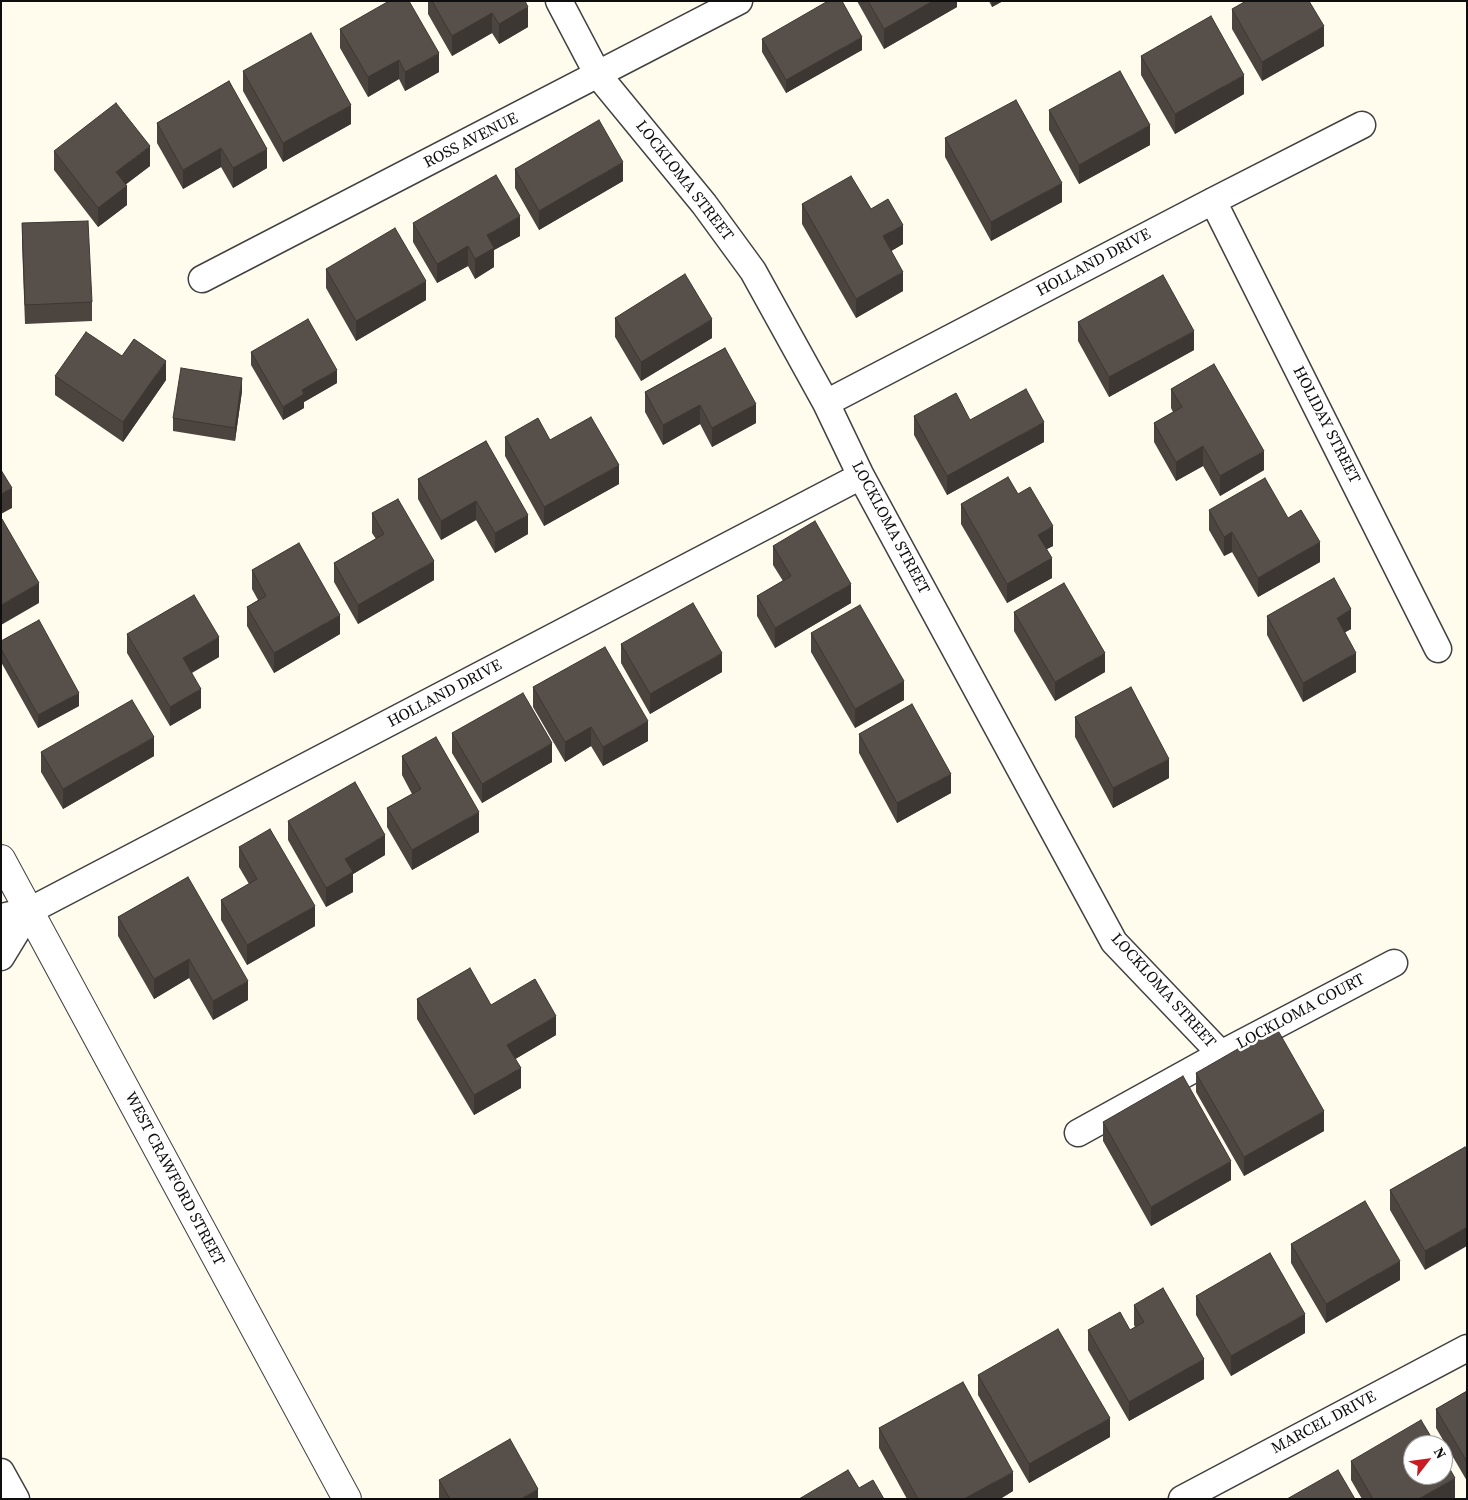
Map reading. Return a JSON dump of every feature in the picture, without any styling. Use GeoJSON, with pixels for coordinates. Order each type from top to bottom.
{"type":"FeatureCollection","features":[{"type":"Feature","properties":{"kind":"street","name":"LOCKLOMA STREET"},"geometry":{"type":"LineString","coordinates":[[559,1],[598,75],[704,204],[753,270],[826,403],[861,476],[1114,942],[1221,1054]]}},
{"type":"Feature","properties":{"kind":"street","name":"ROSS AVENUE"},"geometry":{"type":"LineString","coordinates":[[202,279],[739,1]]}},
{"type":"Feature","properties":{"kind":"street","name":"HOLLAND DRIVE"},"geometry":{"type":"LineString","coordinates":[[826,403],[1362,125]]}},
{"type":"Feature","properties":{"kind":"street","name":"HOLIDAY STREET"},"geometry":{"type":"LineString","coordinates":[[1213,201],[1438,649]]}},
{"type":"Feature","properties":{"kind":"street","name":"HOLLAND DRIVE"},"geometry":{"type":"LineString","coordinates":[[1,916],[29,911],[861,476]]}},
{"type":"Feature","properties":{"kind":"street","name":"WEST CRAWFORD STREET"},"geometry":{"type":"LineString","coordinates":[[1,858],[347,1499]]}},
{"type":"Feature","properties":{"kind":"street"},"geometry":{"type":"LineString","coordinates":[[1,957],[29,911]]}},
{"type":"Feature","properties":{"kind":"street","name":"LOCKLOMA COURT"},"geometry":{"type":"LineString","coordinates":[[1078,1133],[1221,1054],[1394,963]]}},
{"type":"Feature","properties":{"kind":"street","name":"MARCEL DRIVE"},"geometry":{"type":"LineString","coordinates":[[1182,1499],[1467,1348]]}},
{"type":"Feature","properties":{"kind":"street"},"geometry":{"type":"LineString","coordinates":[[1,1472],[16,1499]]}},
{"type":"Feature","properties":{"kind":"building"},"geometry":{"type":"Polygon","coordinates":[[[389,1],[409,1],[439,53],[405,72],[399,60],[368,77],[340,29],[389,1]]]}},
{"type":"Feature","properties":{"kind":"building"},"geometry":{"type":"Polygon","coordinates":[[[432,1],[525,1],[528,7],[499,24],[492,13],[452,36],[432,1]]]}},
{"type":"Feature","properties":{"kind":"building"},"geometry":{"type":"Polygon","coordinates":[[[828,1],[842,1],[862,37],[786,80],[762,39],[828,1]]]}},
{"type":"Feature","properties":{"kind":"building"},"geometry":{"type":"Polygon","coordinates":[[[868,1],[933,1],[884,29],[868,1]]]}},
{"type":"Feature","properties":{"kind":"building"},"geometry":{"type":"Polygon","coordinates":[[[1246,1],[1309,1],[1324,26],[1262,62],[1232,9],[1246,1]]]}},
{"type":"Feature","properties":{"kind":"building"},"geometry":{"type":"Polygon","coordinates":[[[1211,16],[1244,75],[1175,114],[1141,56],[1211,16]]]}},
{"type":"Feature","properties":{"kind":"building"},"geometry":{"type":"Polygon","coordinates":[[[311,33],[351,105],[283,143],[243,71],[311,33]]]}},
{"type":"Feature","properties":{"kind":"building"},"geometry":{"type":"Polygon","coordinates":[[[1120,71],[1150,125],[1079,165],[1049,110],[1120,71]]]}},
{"type":"Feature","properties":{"kind":"building"},"geometry":{"type":"Polygon","coordinates":[[[229,81],[267,149],[233,168],[221,148],[183,170],[157,123],[229,81]]]}},
{"type":"Feature","properties":{"kind":"building"},"geometry":{"type":"Polygon","coordinates":[[[1016,100],[1062,183],[991,222],[945,138],[1016,100]]]}},
{"type":"Feature","properties":{"kind":"building"},"geometry":{"type":"Polygon","coordinates":[[[116,103],[150,146],[116,172],[127,186],[98,208],[54,151],[116,103]]]}},
{"type":"Feature","properties":{"kind":"building"},"geometry":{"type":"Polygon","coordinates":[[[599,120],[623,162],[539,211],[515,169],[599,120]]]}},
{"type":"Feature","properties":{"kind":"building"},"geometry":{"type":"Polygon","coordinates":[[[496,175],[520,216],[487,235],[494,248],[475,259],[468,246],[437,264],[413,223],[496,175]]]}},
{"type":"Feature","properties":{"kind":"building"},"geometry":{"type":"Polygon","coordinates":[[[851,176],[871,209],[888,199],[903,225],[883,236],[903,272],[856,299],[802,204],[851,176]]]}},
{"type":"Feature","properties":{"kind":"building"},"geometry":{"type":"Polygon","coordinates":[[[88,221],[92,302],[25,305],[22,223],[88,221]]]}},
{"type":"Feature","properties":{"kind":"building"},"geometry":{"type":"Polygon","coordinates":[[[395,228],[426,281],[356,321],[326,269],[395,228]]]}},
{"type":"Feature","properties":{"kind":"building"},"geometry":{"type":"Polygon","coordinates":[[[685,274],[712,319],[641,362],[615,318],[685,274]]]}},
{"type":"Feature","properties":{"kind":"building"},"geometry":{"type":"Polygon","coordinates":[[[1163,275],[1194,331],[1109,377],[1078,322],[1163,275]]]}},
{"type":"Feature","properties":{"kind":"building"},"geometry":{"type":"Polygon","coordinates":[[[308,319],[337,370],[302,390],[304,394],[283,407],[251,352],[308,319]]]}},
{"type":"Feature","properties":{"kind":"building"},"geometry":{"type":"Polygon","coordinates":[[[86,332],[122,356],[134,339],[166,361],[123,422],[55,376],[86,332]]]}},
{"type":"Feature","properties":{"kind":"building"},"geometry":{"type":"Polygon","coordinates":[[[725,348],[756,404],[712,428],[700,405],[663,425],[645,392],[725,348]]]}},
{"type":"Feature","properties":{"kind":"building"},"geometry":{"type":"Polygon","coordinates":[[[1214,364],[1264,451],[1220,476],[1203,446],[1176,462],[1154,423],[1182,407],[1171,389],[1214,364]]]}},
{"type":"Feature","properties":{"kind":"building"},"geometry":{"type":"Polygon","coordinates":[[[181,368],[242,378],[235,428],[173,418],[181,368]]]}},
{"type":"Feature","properties":{"kind":"building"},"geometry":{"type":"Polygon","coordinates":[[[1026,389],[1044,422],[947,476],[914,416],[956,393],[970,420],[1026,389]]]}},
{"type":"Feature","properties":{"kind":"building"},"geometry":{"type":"Polygon","coordinates":[[[591,417],[619,465],[544,507],[505,437],[538,418],[550,440],[591,417]]]}},
{"type":"Feature","properties":{"kind":"building"},"geometry":{"type":"Polygon","coordinates":[[[486,441],[528,515],[495,533],[476,501],[441,521],[418,479],[486,441]]]}},
{"type":"Feature","properties":{"kind":"building"},"geometry":{"type":"Polygon","coordinates":[[[1,470],[12,488],[1,494],[1,470]]]}},
{"type":"Feature","properties":{"kind":"building"},"geometry":{"type":"Polygon","coordinates":[[[1008,477],[1018,494],[1030,487],[1053,526],[1038,535],[1052,558],[1007,584],[961,504],[1008,477]]]}},
{"type":"Feature","properties":{"kind":"building"},"geometry":{"type":"Polygon","coordinates":[[[1265,478],[1288,518],[1301,510],[1320,542],[1258,578],[1232,532],[1224,537],[1209,510],[1265,478]]]}},
{"type":"Feature","properties":{"kind":"building"},"geometry":{"type":"Polygon","coordinates":[[[398,499],[434,561],[358,605],[334,563],[384,534],[372,513],[398,499]]]}},
{"type":"Feature","properties":{"kind":"building"},"geometry":{"type":"Polygon","coordinates":[[[1,519],[39,583],[1,605],[1,519]]]}},
{"type":"Feature","properties":{"kind":"building"},"geometry":{"type":"Polygon","coordinates":[[[815,521],[851,584],[775,628],[757,596],[791,576],[773,546],[815,521]]]}},
{"type":"Feature","properties":{"kind":"building"},"geometry":{"type":"Polygon","coordinates":[[[299,543],[340,615],[274,653],[247,607],[266,596],[252,570],[299,543]]]}},
{"type":"Feature","properties":{"kind":"building"},"geometry":{"type":"Polygon","coordinates":[[[1334,578],[1351,609],[1337,618],[1356,653],[1303,683],[1267,616],[1334,578]]]}},
{"type":"Feature","properties":{"kind":"building"},"geometry":{"type":"Polygon","coordinates":[[[1064,583],[1105,653],[1055,682],[1014,612],[1064,583]]]}},
{"type":"Feature","properties":{"kind":"building"},"geometry":{"type":"Polygon","coordinates":[[[194,595],[219,637],[183,658],[201,689],[170,707],[127,634],[194,595]]]}},
{"type":"Feature","properties":{"kind":"building"},"geometry":{"type":"Polygon","coordinates":[[[693,603],[722,653],[650,694],[621,644],[693,603]]]}},
{"type":"Feature","properties":{"kind":"building"},"geometry":{"type":"Polygon","coordinates":[[[860,605],[904,681],[855,709],[811,633],[860,605]]]}},
{"type":"Feature","properties":{"kind":"building"},"geometry":{"type":"Polygon","coordinates":[[[39,620],[79,693],[38,715],[1,649],[1,641],[39,620]]]}},
{"type":"Feature","properties":{"kind":"building"},"geometry":{"type":"Polygon","coordinates":[[[605,647],[648,721],[603,747],[591,727],[565,742],[533,687],[605,647]]]}},
{"type":"Feature","properties":{"kind":"building"},"geometry":{"type":"Polygon","coordinates":[[[1131,687],[1169,759],[1113,788],[1075,717],[1131,687]]]}},
{"type":"Feature","properties":{"kind":"building"},"geometry":{"type":"Polygon","coordinates":[[[523,693],[552,743],[482,784],[452,733],[523,693]]]}},
{"type":"Feature","properties":{"kind":"building"},"geometry":{"type":"Polygon","coordinates":[[[132,700],[154,737],[63,789],[41,752],[132,700]]]}},
{"type":"Feature","properties":{"kind":"building"},"geometry":{"type":"Polygon","coordinates":[[[912,704],[951,774],[897,803],[859,734],[912,704]]]}},
{"type":"Feature","properties":{"kind":"building"},"geometry":{"type":"Polygon","coordinates":[[[436,737],[479,812],[412,850],[387,808],[421,789],[402,756],[436,737]]]}},
{"type":"Feature","properties":{"kind":"building"},"geometry":{"type":"Polygon","coordinates":[[[355,782],[385,835],[345,859],[353,872],[326,888],[288,821],[355,782]]]}},
{"type":"Feature","properties":{"kind":"building"},"geometry":{"type":"Polygon","coordinates":[[[270,829],[315,906],[247,945],[221,900],[257,879],[239,847],[270,829]]]}},
{"type":"Feature","properties":{"kind":"building"},"geometry":{"type":"Polygon","coordinates":[[[188,877],[248,981],[213,1001],[189,959],[154,979],[118,917],[188,877]]]}},
{"type":"Feature","properties":{"kind":"building"},"geometry":{"type":"Polygon","coordinates":[[[470,968],[491,1005],[535,979],[556,1016],[507,1045],[521,1068],[474,1095],[417,999],[470,968]]]}},
{"type":"Feature","properties":{"kind":"building"},"geometry":{"type":"Polygon","coordinates":[[[1276,1027],[1324,1111],[1244,1157],[1196,1073],[1276,1027]]]}},
{"type":"Feature","properties":{"kind":"building"},"geometry":{"type":"Polygon","coordinates":[[[1183,1076],[1231,1161],[1151,1207],[1103,1122],[1183,1076]]]}},
{"type":"Feature","properties":{"kind":"building"},"geometry":{"type":"Polygon","coordinates":[[[1465,1147],[1467,1150],[1467,1227],[1425,1251],[1390,1190],[1465,1147]]]}},
{"type":"Feature","properties":{"kind":"building"},"geometry":{"type":"Polygon","coordinates":[[[1365,1201],[1400,1261],[1326,1304],[1291,1244],[1365,1201]]]}},
{"type":"Feature","properties":{"kind":"building"},"geometry":{"type":"Polygon","coordinates":[[[1270,1253],[1305,1314],[1231,1356],[1196,1296],[1270,1253]]]}},
{"type":"Feature","properties":{"kind":"building"},"geometry":{"type":"Polygon","coordinates":[[[1163,1288],[1204,1359],[1129,1402],[1088,1330],[1120,1312],[1130,1330],[1144,1322],[1134,1305],[1163,1288]]]}},
{"type":"Feature","properties":{"kind":"building"},"geometry":{"type":"Polygon","coordinates":[[[1058,1329],[1110,1418],[1029,1464],[978,1375],[1058,1329]]]}},
{"type":"Feature","properties":{"kind":"building"},"geometry":{"type":"Polygon","coordinates":[[[963,1382],[1013,1472],[964,1499],[918,1499],[879,1428],[963,1382]]]}},
{"type":"Feature","properties":{"kind":"building"},"geometry":{"type":"Polygon","coordinates":[[[1467,1391],[1467,1462],[1453,1435],[1451,1435],[1436,1409],[1467,1391]]]}},
{"type":"Feature","properties":{"kind":"building"},"geometry":{"type":"Polygon","coordinates":[[[1421,1420],[1430,1435],[1403,1435],[1403,1485],[1443,1485],[1419,1499],[1373,1499],[1351,1461],[1421,1420]]]}},
{"type":"Feature","properties":{"kind":"building"},"geometry":{"type":"Polygon","coordinates":[[[510,1439],[538,1489],[521,1499],[450,1499],[439,1480],[510,1439]]]}},
{"type":"Feature","properties":{"kind":"building"},"geometry":{"type":"Polygon","coordinates":[[[848,1470],[859,1488],[873,1480],[884,1499],[799,1499],[848,1470]]]}},
{"type":"Feature","properties":{"kind":"building"},"geometry":{"type":"Polygon","coordinates":[[[1338,1470],[1355,1499],[1287,1499],[1338,1470]]]}}]}
